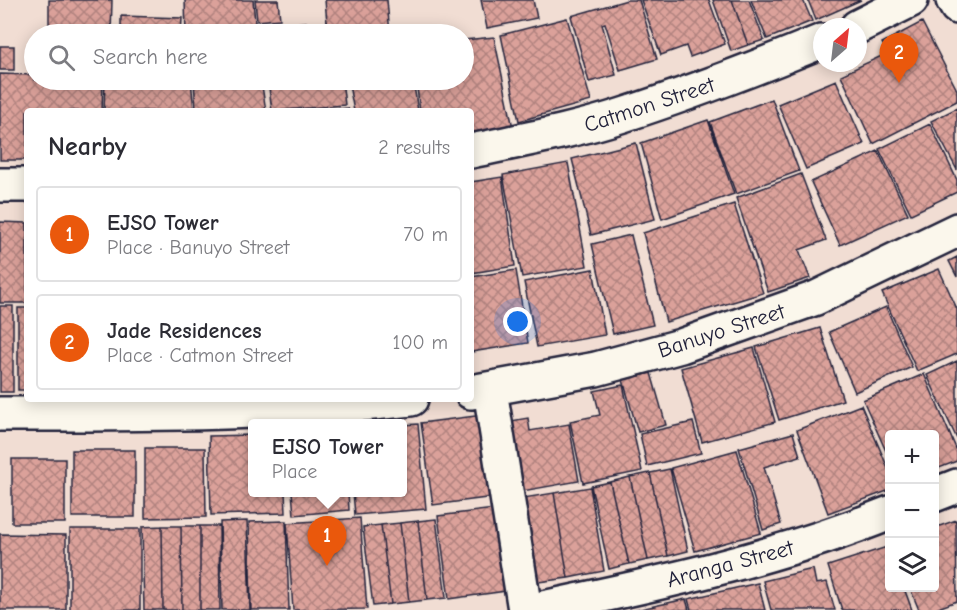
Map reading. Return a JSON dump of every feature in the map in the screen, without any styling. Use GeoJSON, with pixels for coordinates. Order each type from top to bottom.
{"type":"FeatureCollection","features":[{"type":"Feature","properties":{"kind":"street"},"geometry":{"type":"LineString","coordinates":[[867,22],[911,0]]}},
{"type":"Feature","properties":{"kind":"street"},"geometry":{"type":"LineString","coordinates":[[953,0],[957,7]]}},
{"type":"Feature","properties":{"kind":"street","name":"Catmon Street"},"geometry":{"type":"LineString","coordinates":[[474,150],[622,115],[746,72],[813,45]]}},
{"type":"Feature","properties":{"kind":"street"},"geometry":{"type":"LineString","coordinates":[[0,185],[24,185]]}},
{"type":"Feature","properties":{"kind":"street","name":"Banuyo Street"},"geometry":{"type":"LineString","coordinates":[[481,391],[596,369],[681,346],[816,298],[957,230]]}},
{"type":"Feature","properties":{"kind":"street"},"geometry":{"type":"LineString","coordinates":[[481,391],[525,610]]}},
{"type":"Feature","properties":{"kind":"street"},"geometry":{"type":"LineString","coordinates":[[0,414],[210,414],[347,407],[387,402]]}},
{"type":"Feature","properties":{"kind":"street"},"geometry":{"type":"LineString","coordinates":[[939,493],[957,486]]}},
{"type":"Feature","properties":{"kind":"street","name":"Aranga Street"},"geometry":{"type":"LineString","coordinates":[[532,610],[631,590],[730,565],[842,532],[885,515]]}},
{"type":"Feature","properties":{"kind":"building"},"geometry":{"type":"Polygon","coordinates":[[[49,0],[112,0],[111,24],[49,24],[49,0]]]}},
{"type":"Feature","properties":{"kind":"building"},"geometry":{"type":"Polygon","coordinates":[[[185,0],[253,0],[255,24],[186,24],[185,0]]]}},
{"type":"Feature","properties":{"kind":"building"},"geometry":{"type":"Polygon","coordinates":[[[255,0],[278,0],[280,19],[257,21],[255,0]]]}},
{"type":"Feature","properties":{"kind":"building"},"geometry":{"type":"Polygon","coordinates":[[[325,0],[387,0],[389,24],[327,24],[325,0]]]}},
{"type":"Feature","properties":{"kind":"building"},"geometry":{"type":"Polygon","coordinates":[[[481,0],[533,0],[537,18],[487,28],[481,0]]]}},
{"type":"Feature","properties":{"kind":"building"},"geometry":{"type":"Polygon","coordinates":[[[627,0],[639,0],[657,59],[620,70],[605,23],[602,24],[616,75],[589,82],[571,16],[627,0]]]}},
{"type":"Feature","properties":{"kind":"building"},"geometry":{"type":"Polygon","coordinates":[[[641,0],[709,0],[725,44],[690,57],[686,46],[661,55],[641,0]]]}},
{"type":"Feature","properties":{"kind":"building"},"geometry":{"type":"Polygon","coordinates":[[[713,0],[732,0],[748,45],[731,51],[713,0]]]}},
{"type":"Feature","properties":{"kind":"building"},"geometry":{"type":"Polygon","coordinates":[[[732,0],[749,0],[764,40],[748,45],[732,0]]]}},
{"type":"Feature","properties":{"kind":"building"},"geometry":{"type":"Polygon","coordinates":[[[751,0],[803,0],[812,21],[767,39],[751,0]]]}},
{"type":"Feature","properties":{"kind":"building"},"geometry":{"type":"Polygon","coordinates":[[[808,0],[861,0],[820,18],[815,18],[808,0]]]}},
{"type":"Feature","properties":{"kind":"building"},"geometry":{"type":"Polygon","coordinates":[[[121,16],[182,18],[182,24],[121,24],[121,16]]]}},
{"type":"Feature","properties":{"kind":"building"},"geometry":{"type":"Polygon","coordinates":[[[567,18],[591,101],[519,121],[501,35],[567,18]]]}},
{"type":"Feature","properties":{"kind":"building"},"geometry":{"type":"Polygon","coordinates":[[[306,22],[306,24],[283,24],[306,22]]]}},
{"type":"Feature","properties":{"kind":"building"},"geometry":{"type":"Polygon","coordinates":[[[922,22],[957,90],[957,101],[873,144],[841,75],[847,72],[867,72],[867,63],[888,53],[882,43],[922,22]]]}},
{"type":"Feature","properties":{"kind":"building"},"geometry":{"type":"Polygon","coordinates":[[[494,37],[513,128],[474,134],[474,108],[420,108],[417,90],[474,90],[474,39],[494,37]]]}},
{"type":"Feature","properties":{"kind":"building"},"geometry":{"type":"Polygon","coordinates":[[[0,46],[14,46],[14,70],[0,70],[0,46]]]}},
{"type":"Feature","properties":{"kind":"building"},"geometry":{"type":"Polygon","coordinates":[[[0,74],[24,75],[24,90],[103,90],[102,108],[24,108],[24,160],[0,160],[0,74]]]}},
{"type":"Feature","properties":{"kind":"building"},"geometry":{"type":"Polygon","coordinates":[[[836,80],[864,144],[806,169],[778,104],[836,80]]]}},
{"type":"Feature","properties":{"kind":"building"},"geometry":{"type":"Polygon","coordinates":[[[105,90],[192,90],[194,108],[104,108],[105,90]]]}},
{"type":"Feature","properties":{"kind":"building"},"geometry":{"type":"Polygon","coordinates":[[[195,90],[263,90],[266,108],[196,108],[195,90]]]}},
{"type":"Feature","properties":{"kind":"building"},"geometry":{"type":"Polygon","coordinates":[[[269,90],[343,90],[345,105],[272,108],[269,90]]]}},
{"type":"Feature","properties":{"kind":"building"},"geometry":{"type":"Polygon","coordinates":[[[350,90],[415,90],[418,108],[353,108],[350,90]]]}},
{"type":"Feature","properties":{"kind":"building"},"geometry":{"type":"Polygon","coordinates":[[[772,99],[799,171],[736,194],[710,122],[772,99]]]}},
{"type":"Feature","properties":{"kind":"building"},"geometry":{"type":"Polygon","coordinates":[[[957,108],[957,170],[931,121],[957,108]]]}},
{"type":"Feature","properties":{"kind":"building"},"geometry":{"type":"Polygon","coordinates":[[[708,120],[734,194],[662,219],[641,143],[708,120]]]}},
{"type":"Feature","properties":{"kind":"building"},"geometry":{"type":"Polygon","coordinates":[[[930,124],[957,180],[957,192],[911,214],[879,149],[930,124]]]}},
{"type":"Feature","properties":{"kind":"building"},"geometry":{"type":"Polygon","coordinates":[[[636,143],[655,219],[591,235],[572,159],[636,143]]]}},
{"type":"Feature","properties":{"kind":"building"},"geometry":{"type":"Polygon","coordinates":[[[878,151],[908,214],[840,245],[811,182],[878,151]]]}},
{"type":"Feature","properties":{"kind":"building"},"geometry":{"type":"Polygon","coordinates":[[[568,163],[587,266],[522,277],[503,175],[568,163]]]}},
{"type":"Feature","properties":{"kind":"building"},"geometry":{"type":"Polygon","coordinates":[[[801,174],[826,240],[799,250],[810,278],[768,292],[736,198],[801,174]]]}},
{"type":"Feature","properties":{"kind":"building"},"geometry":{"type":"Polygon","coordinates":[[[502,177],[515,266],[474,273],[474,182],[502,177]]]}},
{"type":"Feature","properties":{"kind":"building"},"geometry":{"type":"Polygon","coordinates":[[[734,204],[763,293],[666,322],[643,233],[734,204]]]}},
{"type":"Feature","properties":{"kind":"building"},"geometry":{"type":"Polygon","coordinates":[[[0,222],[24,223],[24,303],[0,303],[0,222]]]}},
{"type":"Feature","properties":{"kind":"building"},"geometry":{"type":"Polygon","coordinates":[[[631,235],[653,325],[613,334],[592,244],[631,235]]]}},
{"type":"Feature","properties":{"kind":"building"},"geometry":{"type":"Polygon","coordinates":[[[957,257],[957,277],[949,261],[957,257]]]}},
{"type":"Feature","properties":{"kind":"building"},"geometry":{"type":"Polygon","coordinates":[[[593,269],[605,335],[537,347],[524,282],[593,269]]]}},
{"type":"Feature","properties":{"kind":"building"},"geometry":{"type":"Polygon","coordinates":[[[939,269],[957,309],[957,354],[917,371],[882,293],[939,269]]]}},
{"type":"Feature","properties":{"kind":"building"},"geometry":{"type":"Polygon","coordinates":[[[516,270],[528,343],[474,352],[474,277],[516,270]]]}},
{"type":"Feature","properties":{"kind":"building"},"geometry":{"type":"Polygon","coordinates":[[[0,306],[13,306],[13,392],[0,392],[0,306]]]}},
{"type":"Feature","properties":{"kind":"building"},"geometry":{"type":"Polygon","coordinates":[[[886,307],[912,367],[855,392],[829,332],[886,307]]]}},
{"type":"Feature","properties":{"kind":"building"},"geometry":{"type":"Polygon","coordinates":[[[18,308],[24,308],[24,390],[18,390],[18,308]]]}},
{"type":"Feature","properties":{"kind":"building"},"geometry":{"type":"Polygon","coordinates":[[[820,328],[843,400],[779,420],[756,347],[820,328]]]}},
{"type":"Feature","properties":{"kind":"building"},"geometry":{"type":"Polygon","coordinates":[[[754,348],[775,422],[702,442],[681,368],[754,348]]]}},
{"type":"Feature","properties":{"kind":"building"},"geometry":{"type":"Polygon","coordinates":[[[957,361],[957,439],[927,375],[957,361]]]}},
{"type":"Feature","properties":{"kind":"building"},"geometry":{"type":"Polygon","coordinates":[[[651,373],[666,425],[638,432],[623,380],[651,373]]]}},
{"type":"Feature","properties":{"kind":"building"},"geometry":{"type":"Polygon","coordinates":[[[924,374],[957,451],[957,461],[939,468],[939,430],[885,430],[885,449],[863,400],[924,374]]]}},
{"type":"Feature","properties":{"kind":"building"},"geometry":{"type":"Polygon","coordinates":[[[623,385],[642,471],[583,483],[570,421],[600,415],[594,391],[623,385]]]}},
{"type":"Feature","properties":{"kind":"building"},"geometry":{"type":"Polygon","coordinates":[[[861,405],[885,461],[885,492],[828,513],[797,430],[861,405]]]}},
{"type":"Feature","properties":{"kind":"building"},"geometry":{"type":"Polygon","coordinates":[[[483,415],[494,497],[433,505],[421,423],[483,415]]]}},
{"type":"Feature","properties":{"kind":"building"},"geometry":{"type":"Polygon","coordinates":[[[528,418],[530,431],[569,424],[579,481],[517,492],[505,422],[528,418]]]}},
{"type":"Feature","properties":{"kind":"building"},"geometry":{"type":"Polygon","coordinates":[[[693,422],[701,453],[647,466],[640,434],[693,422]]]}},
{"type":"Feature","properties":{"kind":"building"},"geometry":{"type":"Polygon","coordinates":[[[418,424],[426,509],[355,515],[353,497],[407,497],[407,425],[418,424]]]}},
{"type":"Feature","properties":{"kind":"building"},"geometry":{"type":"Polygon","coordinates":[[[793,433],[800,456],[764,467],[781,524],[763,530],[739,448],[793,433]]]}},
{"type":"Feature","properties":{"kind":"building"},"geometry":{"type":"Polygon","coordinates":[[[248,435],[248,497],[285,497],[286,513],[211,515],[209,436],[248,435]]]}},
{"type":"Feature","properties":{"kind":"building"},"geometry":{"type":"Polygon","coordinates":[[[145,448],[205,448],[206,517],[145,518],[145,448]]]}},
{"type":"Feature","properties":{"kind":"building"},"geometry":{"type":"Polygon","coordinates":[[[72,450],[135,450],[135,517],[72,517],[72,450]]]}},
{"type":"Feature","properties":{"kind":"building"},"geometry":{"type":"Polygon","coordinates":[[[737,450],[761,533],[695,551],[671,468],[737,450]]]}},
{"type":"Feature","properties":{"kind":"building"},"geometry":{"type":"Polygon","coordinates":[[[12,459],[65,459],[65,523],[12,523],[12,459]]]}},
{"type":"Feature","properties":{"kind":"building"},"geometry":{"type":"Polygon","coordinates":[[[670,469],[688,551],[668,556],[650,473],[670,469]]]}},
{"type":"Feature","properties":{"kind":"building"},"geometry":{"type":"Polygon","coordinates":[[[650,473],[668,556],[648,560],[630,477],[650,473]]]}},
{"type":"Feature","properties":{"kind":"building"},"geometry":{"type":"Polygon","coordinates":[[[630,477],[648,560],[629,564],[610,482],[630,477]]]}},
{"type":"Feature","properties":{"kind":"building"},"geometry":{"type":"Polygon","coordinates":[[[610,482],[629,564],[609,569],[591,486],[610,482]]]}},
{"type":"Feature","properties":{"kind":"building"},"geometry":{"type":"Polygon","coordinates":[[[590,487],[604,571],[568,578],[554,493],[590,487]]]}},
{"type":"Feature","properties":{"kind":"building"},"geometry":{"type":"Polygon","coordinates":[[[554,493],[568,578],[531,583],[517,499],[554,493]]]}},
{"type":"Feature","properties":{"kind":"building"},"geometry":{"type":"Polygon","coordinates":[[[292,497],[348,497],[349,510],[294,515],[292,497]]]}},
{"type":"Feature","properties":{"kind":"building"},"geometry":{"type":"Polygon","coordinates":[[[502,508],[513,590],[449,599],[438,516],[502,508]]]}},
{"type":"Feature","properties":{"kind":"building"},"geometry":{"type":"Polygon","coordinates":[[[360,518],[367,609],[293,610],[287,523],[360,518]]]}},
{"type":"Feature","properties":{"kind":"building"},"geometry":{"type":"Polygon","coordinates":[[[436,519],[446,598],[427,600],[418,521],[436,519]]]}},
{"type":"Feature","properties":{"kind":"building"},"geometry":{"type":"Polygon","coordinates":[[[956,520],[957,601],[933,610],[919,610],[912,592],[939,592],[939,526],[956,520]]]}},
{"type":"Feature","properties":{"kind":"building"},"geometry":{"type":"Polygon","coordinates":[[[247,521],[250,610],[222,610],[220,522],[247,521]]]}},
{"type":"Feature","properties":{"kind":"building"},"geometry":{"type":"Polygon","coordinates":[[[286,521],[289,610],[251,610],[249,522],[286,521]]]}},
{"type":"Feature","properties":{"kind":"building"},"geometry":{"type":"Polygon","coordinates":[[[418,521],[427,600],[409,602],[400,523],[418,521]]]}},
{"type":"Feature","properties":{"kind":"building"},"geometry":{"type":"Polygon","coordinates":[[[400,523],[409,602],[391,604],[381,525],[400,523]]]}},
{"type":"Feature","properties":{"kind":"building"},"geometry":{"type":"Polygon","coordinates":[[[381,525],[391,604],[373,606],[363,527],[381,525]]]}},
{"type":"Feature","properties":{"kind":"building"},"geometry":{"type":"Polygon","coordinates":[[[162,526],[181,526],[182,610],[163,610],[162,526]]]}},
{"type":"Feature","properties":{"kind":"building"},"geometry":{"type":"Polygon","coordinates":[[[162,526],[163,610],[144,610],[142,527],[162,526]]]}},
{"type":"Feature","properties":{"kind":"building"},"geometry":{"type":"Polygon","coordinates":[[[181,526],[200,526],[200,610],[182,610],[181,526]]]}},
{"type":"Feature","properties":{"kind":"building"},"geometry":{"type":"Polygon","coordinates":[[[200,526],[219,526],[220,610],[200,610],[200,526]]]}},
{"type":"Feature","properties":{"kind":"building"},"geometry":{"type":"Polygon","coordinates":[[[70,529],[140,529],[140,610],[70,610],[70,529]]]}},
{"type":"Feature","properties":{"kind":"building"},"geometry":{"type":"Polygon","coordinates":[[[0,534],[66,535],[66,610],[0,610],[0,534]]]}},
{"type":"Feature","properties":{"kind":"building"},"geometry":{"type":"Polygon","coordinates":[[[885,548],[885,592],[905,592],[912,610],[842,610],[828,566],[885,548]]]}},
{"type":"Feature","properties":{"kind":"building"},"geometry":{"type":"Polygon","coordinates":[[[813,569],[816,584],[827,582],[835,610],[771,610],[763,581],[813,569]]]}},
{"type":"Feature","properties":{"kind":"building"},"geometry":{"type":"Polygon","coordinates":[[[758,583],[765,610],[691,610],[688,599],[758,583]]]}},
{"type":"Feature","properties":{"kind":"building"},"geometry":{"type":"Polygon","coordinates":[[[686,599],[689,610],[636,610],[686,599]]]}},
{"type":"Feature","properties":{"kind":"place","name":"Jade Residences"},"geometry":{"type":"Point","coordinates":[899,83]}},
{"type":"Feature","properties":{"kind":"place","name":"EJSO Tower"},"geometry":{"type":"Point","coordinates":[327,566]}}]}
